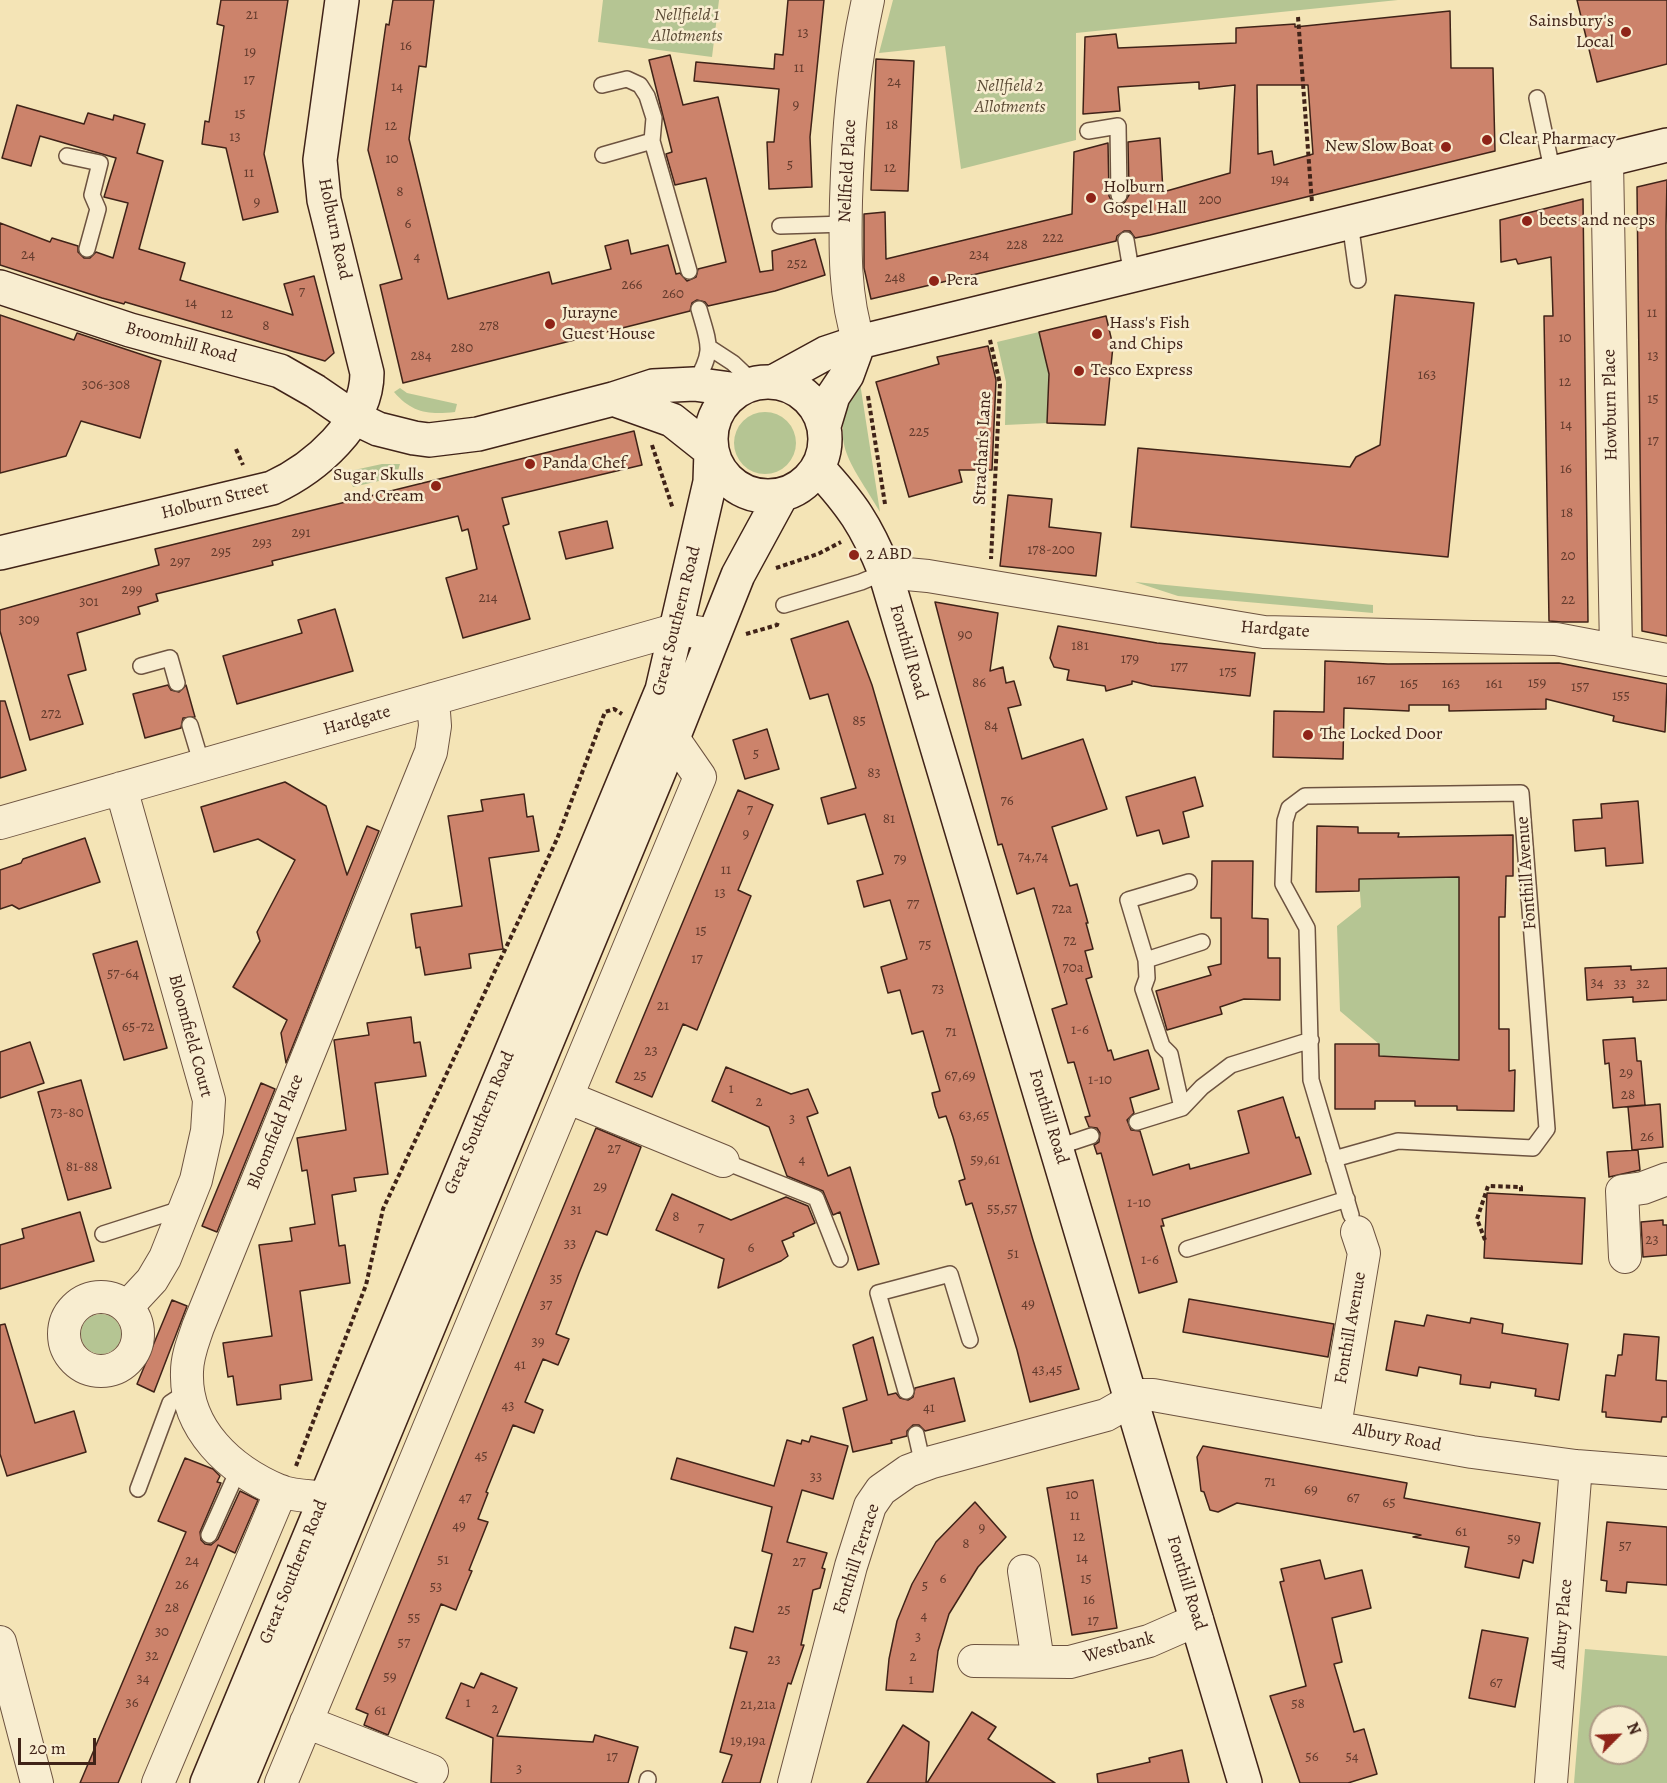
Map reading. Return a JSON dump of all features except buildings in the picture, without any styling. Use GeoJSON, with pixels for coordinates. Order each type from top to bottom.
{"type":"FeatureCollection","features":[{"type":"Feature","properties":{"kind":"street","name":"Holburn Road"},"geometry":{"type":"LineString","coordinates":[[342,0],[320,160],[324,200],[367,373],[364,397],[353,417]]}},
{"type":"Feature","properties":{"kind":"street","name":"Nellfield Place"},"geometry":{"type":"LineString","coordinates":[[859,342],[851,319],[845,249],[847,155],[855,57],[868,0]]}},
{"type":"Feature","properties":{"kind":"street"},"geometry":{"type":"LineString","coordinates":[[859,342],[847,375],[833,396],[824,426],[825,445],[818,468],[802,486],[781,496],[758,496],[736,488],[720,472],[711,451],[710,434],[714,416],[724,401],[826,353],[859,342],[1667,145]]}},
{"type":"Feature","properties":{"kind":"street","name":"Howburn Place"},"geometry":{"type":"LineString","coordinates":[[1607,161],[1616,649]]}},
{"type":"Feature","properties":{"kind":"street","name":"Broomhill Road"},"geometry":{"type":"LineString","coordinates":[[0,287],[72,301],[280,371],[353,417]]}},
{"type":"Feature","properties":{"kind":"street"},"geometry":{"type":"LineString","coordinates":[[353,417],[378,429],[429,440],[478,434],[613,399],[653,386],[755,385],[790,386],[806,396],[817,410],[824,426]]}},
{"type":"Feature","properties":{"kind":"street"},"geometry":{"type":"LineString","coordinates":[[613,399],[672,420],[711,451]]}},
{"type":"Feature","properties":{"kind":"street","name":"Holburn Street"},"geometry":{"type":"LineString","coordinates":[[0,553],[272,488],[291,480],[321,458],[353,417]]}},
{"type":"Feature","properties":{"kind":"street","name":"Great Southern Road"},"geometry":{"type":"LineString","coordinates":[[238,1783],[660,732],[662,690],[678,630],[702,505],[710,482],[711,451]]}},
{"type":"Feature","properties":{"kind":"street","name":"Fonthill Road"},"geometry":{"type":"LineString","coordinates":[[818,468],[848,501],[868,531],[885,572],[1058,1147],[1245,1783]]}},
{"type":"Feature","properties":{"kind":"street","name":"Great Southern Road"},"geometry":{"type":"LineString","coordinates":[[207,1783],[325,1498],[660,732],[725,636],[738,575],[781,496]]}},
{"type":"Feature","properties":{"kind":"street","name":"Hardgate"},"geometry":{"type":"LineString","coordinates":[[885,572],[1264,632],[1556,639],[1667,660]]}},
{"type":"Feature","properties":{"kind":"street","name":"Hardgate"},"geometry":{"type":"LineString","coordinates":[[0,823],[678,630],[725,636]]}},
{"type":"Feature","properties":{"kind":"street","name":"Bloomfield Place"},"geometry":{"type":"LineString","coordinates":[[325,1498],[281,1491],[239,1468],[219,1453],[207,1438],[192,1408],[188,1391],[188,1359],[198,1327],[431,752],[435,726],[433,699]]}},
{"type":"Feature","properties":{"kind":"street"},"geometry":{"type":"LineString","coordinates":[[281,1783],[569,1098],[700,777],[660,732]]}},
{"type":"Feature","properties":{"kind":"street","name":"Bloomfield Court"},"geometry":{"type":"LineString","coordinates":[[121,788],[208,1100],[207,1131],[196,1180],[165,1258],[152,1280],[127,1307]]}},
{"type":"Feature","properties":{"kind":"street"},"geometry":{"type":"LineString","coordinates":[[569,1098],[723,1161]]}},
{"type":"Feature","properties":{"kind":"street"},"geometry":{"type":"LineString","coordinates":[[1625,1257],[1622,1191],[1643,1188],[1667,1179]]}},
{"type":"Feature","properties":{"kind":"street","name":"Fonthill Avenue"},"geometry":{"type":"LineString","coordinates":[[1335,1426],[1364,1253],[1354,1223]]}},
{"type":"Feature","properties":{"kind":"street","name":"Albury Road"},"geometry":{"type":"LineString","coordinates":[[1131,1401],[1141,1395],[1153,1395],[1472,1452],[1576,1466],[1667,1473]]}},
{"type":"Feature","properties":{"kind":"street","name":"Fonthill Terrace"},"geometry":{"type":"LineString","coordinates":[[794,1783],[851,1566],[870,1506],[881,1490],[894,1479],[923,1465],[1106,1415],[1131,1401]]}},
{"type":"Feature","properties":{"kind":"street","name":"Albury Place"},"geometry":{"type":"LineString","coordinates":[[1551,1783],[1576,1466]]}},
{"type":"Feature","properties":{"kind":"street"},"geometry":{"type":"LineString","coordinates":[[158,1783],[281,1491]]}},
{"type":"Feature","properties":{"kind":"street"},"geometry":{"type":"LineString","coordinates":[[1024,1571],[1038,1661]]}},
{"type":"Feature","properties":{"kind":"street","name":"Westbank"},"geometry":{"type":"LineString","coordinates":[[974,1661],[1070,1662],[1149,1641],[1197,1620]]}},
{"type":"Feature","properties":{"kind":"street"},"geometry":{"type":"LineString","coordinates":[[0,1642],[37,1783]]}},
{"type":"Feature","properties":{"kind":"street"},"geometry":{"type":"LineString","coordinates":[[306,1722],[432,1771]]}},
{"type":"Feature","properties":{"kind":"lane"},"geometry":{"type":"LineString","coordinates":[[602,85],[627,79],[640,86],[647,96],[654,118],[652,141],[689,271]]}},
{"type":"Feature","properties":{"kind":"lane"},"geometry":{"type":"LineString","coordinates":[[1537,98],[1553,174]]}},
{"type":"Feature","properties":{"kind":"lane"},"geometry":{"type":"LineString","coordinates":[[1088,130],[1118,126],[1119,195]]}},
{"type":"Feature","properties":{"kind":"lane"},"geometry":{"type":"LineString","coordinates":[[603,154],[652,141]]}},
{"type":"Feature","properties":{"kind":"lane"},"geometry":{"type":"LineString","coordinates":[[68,156],[100,163],[92,195],[98,209],[87,249]]}},
{"type":"Feature","properties":{"kind":"lane"},"geometry":{"type":"LineString","coordinates":[[1350,222],[1358,280]]}},
{"type":"Feature","properties":{"kind":"lane"},"geometry":{"type":"LineString","coordinates":[[780,226],[846,225]]}},
{"type":"Feature","properties":{"kind":"lane"},"geometry":{"type":"LineString","coordinates":[[1126,240],[1132,276]]}},
{"type":"Feature","properties":{"kind":"lane"},"geometry":{"type":"LineString","coordinates":[[694,384],[705,367],[710,348],[699,309]]}},
{"type":"Feature","properties":{"kind":"lane"},"geometry":{"type":"LineString","coordinates":[[710,348],[733,363],[755,385]]}},
{"type":"Feature","properties":{"kind":"lane"},"geometry":{"type":"LineString","coordinates":[[784,605],[861,582],[885,572]]}},
{"type":"Feature","properties":{"kind":"lane"},"geometry":{"type":"LineString","coordinates":[[141,666],[170,658],[177,683]]}},
{"type":"Feature","properties":{"kind":"lane"},"geometry":{"type":"LineString","coordinates":[[190,725],[202,765]]}},
{"type":"Feature","properties":{"kind":"lane","name":"Fonthill Avenue"},"geometry":{"type":"LineString","coordinates":[[1334,1159],[1398,1141],[1533,1148],[1547,1129],[1521,793],[1305,796],[1289,808],[1285,821],[1283,884],[1306,928],[1311,1080],[1334,1159],[1354,1223]]}},
{"type":"Feature","properties":{"kind":"lane"},"geometry":{"type":"LineString","coordinates":[[1182,1108],[1170,1054],[1162,1046],[1143,989],[1146,978],[1146,960],[1128,900],[1189,882]]}},
{"type":"Feature","properties":{"kind":"lane"},"geometry":{"type":"LineString","coordinates":[[1146,960],[1202,942]]}},
{"type":"Feature","properties":{"kind":"lane"},"geometry":{"type":"LineString","coordinates":[[1137,1122],[1182,1108],[1202,1087],[1231,1065],[1311,1040]]}},
{"type":"Feature","properties":{"kind":"lane"},"geometry":{"type":"LineString","coordinates":[[1058,1147],[1091,1136]]}},
{"type":"Feature","properties":{"kind":"lane"},"geometry":{"type":"LineString","coordinates":[[723,1161],[816,1198],[840,1259]]}},
{"type":"Feature","properties":{"kind":"lane"},"geometry":{"type":"LineString","coordinates":[[1187,1249],[1347,1199]]}},
{"type":"Feature","properties":{"kind":"lane"},"geometry":{"type":"LineString","coordinates":[[103,1234],[184,1208]]}},
{"type":"Feature","properties":{"kind":"lane"},"geometry":{"type":"LineString","coordinates":[[906,1391],[878,1293],[950,1274],[970,1340]]}},
{"type":"Feature","properties":{"kind":"lane"},"geometry":{"type":"LineString","coordinates":[[138,1489],[170,1403],[188,1391]]}},
{"type":"Feature","properties":{"kind":"lane"},"geometry":{"type":"LineString","coordinates":[[916,1434],[923,1465]]}},
{"type":"Feature","properties":{"kind":"lane"},"geometry":{"type":"LineString","coordinates":[[209,1535],[239,1468]]}},
{"type":"Feature","properties":{"kind":"path"},"geometry":{"type":"LineString","coordinates":[[1298,17],[1311,195],[1317,230]]}},
{"type":"Feature","properties":{"kind":"path","name":"Strachan's Lane"},"geometry":{"type":"LineString","coordinates":[[983,313],[1000,384],[989,587]]}},
{"type":"Feature","properties":{"kind":"path"},"geometry":{"type":"LineString","coordinates":[[867,390],[887,512]]}},
{"type":"Feature","properties":{"kind":"path"},"geometry":{"type":"LineString","coordinates":[[652,444],[674,510]]}},
{"type":"Feature","properties":{"kind":"path"},"geometry":{"type":"LineString","coordinates":[[236,449],[245,471]]}},
{"type":"Feature","properties":{"kind":"path"},"geometry":{"type":"LineString","coordinates":[[773,569],[818,554],[850,539]]}},
{"type":"Feature","properties":{"kind":"path"},"geometry":{"type":"LineString","coordinates":[[725,636],[777,625],[784,605]]}},
{"type":"Feature","properties":{"kind":"path"},"geometry":{"type":"LineString","coordinates":[[281,1491],[297,1464],[366,1285],[383,1209],[557,839],[605,712],[614,709],[660,732]]}},
{"type":"Feature","properties":{"kind":"path"},"geometry":{"type":"LineString","coordinates":[[1485,1240],[1477,1219],[1488,1186],[1521,1187],[1521,1195]]}},
{"type":"Feature","properties":{"kind":"green space","name":"Nellfield 1 Allotments"},"geometry":{"type":"Polygon","coordinates":[[[603,0],[719,0],[712,57],[598,42],[603,0]]]}},
{"type":"Feature","properties":{"kind":"green space","name":"Nellfield 2 Allotments"},"geometry":{"type":"Polygon","coordinates":[[[893,0],[1398,0],[1076,33],[1076,140],[961,169],[945,46],[879,53],[893,0]]]}},
{"type":"Feature","properties":{"kind":"green space"},"geometry":{"type":"Polygon","coordinates":[[[1039,332],[1049,374],[1047,423],[1005,425],[1006,382],[997,342],[1039,332]]]}},
{"type":"Feature","properties":{"kind":"green space"},"geometry":{"type":"Polygon","coordinates":[[[860,383],[880,512],[851,464],[843,436],[844,420],[849,403],[860,383]]]}},
{"type":"Feature","properties":{"kind":"green space"},"geometry":{"type":"Polygon","coordinates":[[[400,388],[407,393],[457,404],[455,412],[429,413],[414,408],[394,392],[400,388]]]}},
{"type":"Feature","properties":{"kind":"green space"},"geometry":{"type":"Polygon","coordinates":[[[765,412],[782,417],[787,421],[791,426],[796,443],[791,460],[787,465],[782,469],[765,474],[748,469],[743,465],[739,460],[734,443],[739,426],[743,421],[748,417],[765,412]]]}},
{"type":"Feature","properties":{"kind":"green space"},"geometry":{"type":"Polygon","coordinates":[[[382,464],[400,464],[396,477],[353,487],[345,472],[382,464]]]}},
{"type":"Feature","properties":{"kind":"green space"},"geometry":{"type":"Polygon","coordinates":[[[1135,582],[1373,605],[1373,613],[1178,596],[1135,582]]]}},
{"type":"Feature","properties":{"kind":"green space"},"geometry":{"type":"Polygon","coordinates":[[[1459,875],[1461,1069],[1450,1059],[1379,1056],[1379,1044],[1340,1011],[1337,926],[1361,907],[1359,879],[1459,875]]]}},
{"type":"Feature","properties":{"kind":"green space"},"geometry":{"type":"Polygon","coordinates":[[[101,1314],[115,1320],[121,1334],[115,1348],[101,1354],[87,1348],[81,1334],[87,1320],[101,1314]]]}},
{"type":"Feature","properties":{"kind":"green space"},"geometry":{"type":"Polygon","coordinates":[[[1585,1649],[1667,1656],[1667,1783],[1574,1783],[1585,1649]]]}},
{"type":"Feature","properties":{"kind":"place","name":"Sainsbury's Local"},"geometry":{"type":"Point","coordinates":[1626,32]}},
{"type":"Feature","properties":{"kind":"place","name":"Clear Pharmacy"},"geometry":{"type":"Point","coordinates":[1487,140]}},
{"type":"Feature","properties":{"kind":"place","name":"New Slow Boat"},"geometry":{"type":"Point","coordinates":[1446,147]}},
{"type":"Feature","properties":{"kind":"place","name":"Holburn Gospel Hall"},"geometry":{"type":"Point","coordinates":[1091,198]}},
{"type":"Feature","properties":{"kind":"place","name":"beets and neeps"},"geometry":{"type":"Point","coordinates":[1527,221]}},
{"type":"Feature","properties":{"kind":"place","name":"Pera"},"geometry":{"type":"Point","coordinates":[934,281]}},
{"type":"Feature","properties":{"kind":"place","name":"Jurayne Guest House"},"geometry":{"type":"Point","coordinates":[550,324]}},
{"type":"Feature","properties":{"kind":"place","name":"Hass's Fish and Chips"},"geometry":{"type":"Point","coordinates":[1097,334]}},
{"type":"Feature","properties":{"kind":"place","name":"Tesco Express"},"geometry":{"type":"Point","coordinates":[1079,371]}},
{"type":"Feature","properties":{"kind":"place","name":"Panda Chef"},"geometry":{"type":"Point","coordinates":[530,464]}},
{"type":"Feature","properties":{"kind":"place","name":"Sugar Skulls and Cream"},"geometry":{"type":"Point","coordinates":[436,486]}},
{"type":"Feature","properties":{"kind":"place","name":"2 ABD"},"geometry":{"type":"Point","coordinates":[854,555]}},
{"type":"Feature","properties":{"kind":"place","name":"The Locked Door"},"geometry":{"type":"Point","coordinates":[1308,735]}}]}
